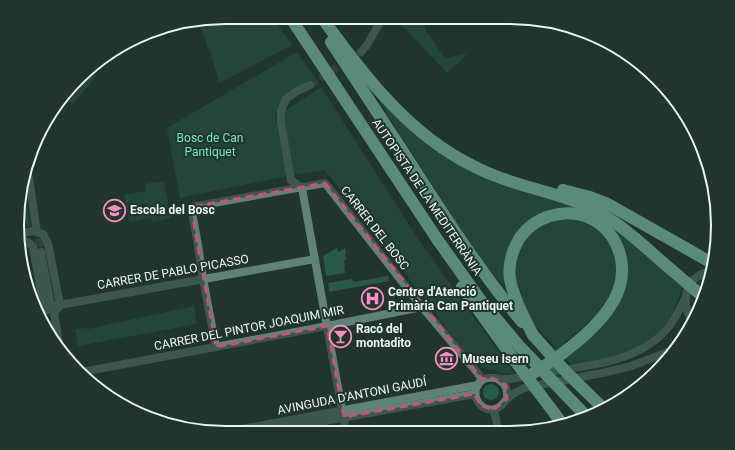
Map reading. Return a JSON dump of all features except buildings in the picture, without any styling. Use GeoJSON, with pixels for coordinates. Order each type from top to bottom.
{"type":"FeatureCollection","features":[{"type":"Feature","properties":{"kind":"highway","name":"AUTOPISTA DE LA MEDITERRÀNIA"},"geometry":{"type":"LineString","coordinates":[[295,24],[437,239],[479,298],[520,346],[583,412]]}},
{"type":"Feature","properties":{"kind":"highway","name":"AUTOPISTA DE LA MEDITERRÀNIA"},"geometry":{"type":"LineString","coordinates":[[319,24],[335,42],[353,75],[432,198],[502,298],[567,373],[600,405]]}},
{"type":"Feature","properties":{"kind":"highway"},"geometry":{"type":"LineString","coordinates":[[325,24],[335,42],[398,111],[426,136],[447,151],[493,175],[583,204],[599,212],[628,231],[699,293]]}},
{"type":"Feature","properties":{"kind":"highway"},"geometry":{"type":"LineString","coordinates":[[326,71],[336,94],[377,160],[472,302],[559,420]]}},
{"type":"Feature","properties":{"kind":"highway"},"geometry":{"type":"LineString","coordinates":[[512,182],[540,185],[583,195],[606,203],[708,260]]}},
{"type":"Feature","properties":{"kind":"highway"},"geometry":{"type":"LineString","coordinates":[[532,374],[562,353],[594,326],[607,311],[617,295],[622,278],[621,255],[609,233],[594,220],[575,214],[556,214],[533,224],[526,230],[517,243],[511,260],[510,280],[522,312],[533,335]]}},
{"type":"Feature","properties":{"kind":"street"},"geometry":{"type":"LineString","coordinates":[[361,52],[367,45],[379,24]]}},
{"type":"Feature","properties":{"kind":"street"},"geometry":{"type":"LineString","coordinates":[[310,85],[297,91],[286,100],[281,111],[281,123],[291,180],[302,188],[345,426]]}},
{"type":"Feature","properties":{"kind":"street"},"geometry":{"type":"LineString","coordinates":[[30,178],[36,226]]}},
{"type":"Feature","properties":{"kind":"street","name":"CARRER DEL BOSC"},"geometry":{"type":"LineString","coordinates":[[302,188],[325,183],[422,307],[480,376],[479,383]]}},
{"type":"Feature","properties":{"kind":"street"},"geometry":{"type":"LineString","coordinates":[[216,347],[191,207],[302,188]]}},
{"type":"Feature","properties":{"kind":"street"},"geometry":{"type":"LineString","coordinates":[[24,233],[33,231],[43,234],[48,243],[49,308]]}},
{"type":"Feature","properties":{"kind":"street"},"geometry":{"type":"LineString","coordinates":[[25,242],[28,242],[33,247],[56,334]]}},
{"type":"Feature","properties":{"kind":"street"},"geometry":{"type":"LineString","coordinates":[[41,252],[49,308]]}},
{"type":"Feature","properties":{"kind":"street","name":"CARRER DE PABLO PICASSO"},"geometry":{"type":"LineString","coordinates":[[49,308],[314,259]]}},
{"type":"Feature","properties":{"kind":"street"},"geometry":{"type":"LineString","coordinates":[[664,354],[631,366],[607,372],[524,388],[514,393],[504,404],[493,410],[480,406],[475,394],[479,383],[486,378],[517,378],[532,374],[611,361],[644,348],[667,328],[686,297],[689,287],[696,278],[705,273]]}},
{"type":"Feature","properties":{"kind":"street"},"geometry":{"type":"LineString","coordinates":[[686,297],[686,309],[689,316]]}},
{"type":"Feature","properties":{"kind":"street","name":"CARRER DEL PINTOR JOAQUIM MIR"},"geometry":{"type":"LineString","coordinates":[[87,371],[422,307]]}},
{"type":"Feature","properties":{"kind":"street"},"geometry":{"type":"LineString","coordinates":[[498,379],[506,385],[508,389],[507,399]]}},
{"type":"Feature","properties":{"kind":"street","name":"AVINGUDA D'ANTONI GAUDÍ"},"geometry":{"type":"LineString","coordinates":[[290,426],[479,383]]}},
{"type":"Feature","properties":{"kind":"street","name":"AVINGUDA D'ANTONI GAUDÍ"},"geometry":{"type":"LineString","coordinates":[[264,426],[475,394]]}},
{"type":"Feature","properties":{"kind":"street"},"geometry":{"type":"LineString","coordinates":[[493,410],[497,426]]}},
{"type":"Feature","properties":{"kind":"highlighted area"},"geometry":{"type":"Polygon","coordinates":[[[325,183],[482,379],[492,378],[506,385],[507,399],[493,410],[480,405],[475,394],[344,417],[327,326],[216,347],[191,207],[325,183]]]}},
{"type":"Feature","properties":{"kind":"green space"},"geometry":{"type":"Polygon","coordinates":[[[212,24],[277,24],[292,45],[219,83],[213,61],[200,26],[212,24]]]}},
{"type":"Feature","properties":{"kind":"green space"},"geometry":{"type":"Polygon","coordinates":[[[401,24],[424,24],[426,31],[445,58],[465,54],[466,56],[447,73],[401,24]]]}},
{"type":"Feature","properties":{"kind":"green space","name":"Bosc de Can Pantiquet"},"geometry":{"type":"Polygon","coordinates":[[[297,52],[315,78],[281,101],[275,116],[287,176],[180,198],[167,128],[297,52]]]}},
{"type":"Feature","properties":{"kind":"green space"},"geometry":{"type":"Polygon","coordinates":[[[92,74],[96,77],[73,104],[68,100],[92,74]]]}},
{"type":"Feature","properties":{"kind":"green space"},"geometry":{"type":"Polygon","coordinates":[[[367,82],[447,155],[601,217],[683,285],[674,309],[662,329],[640,347],[599,360],[571,365],[563,356],[626,280],[603,221],[539,216],[507,256],[504,287],[480,257],[454,219],[367,82]]]}},
{"type":"Feature","properties":{"kind":"green space"},"geometry":{"type":"Polygon","coordinates":[[[321,87],[421,243],[514,373],[505,374],[483,368],[466,353],[325,170],[293,175],[283,117],[285,111],[321,87]]]}},
{"type":"Feature","properties":{"kind":"green space"},"geometry":{"type":"Polygon","coordinates":[[[164,181],[171,218],[152,222],[151,218],[129,222],[127,209],[149,205],[149,203],[127,208],[124,195],[146,191],[145,184],[164,181]]]}},
{"type":"Feature","properties":{"kind":"green space"},"geometry":{"type":"Polygon","coordinates":[[[26,197],[31,226],[24,227],[26,197]]]}},
{"type":"Feature","properties":{"kind":"green space"},"geometry":{"type":"Polygon","coordinates":[[[562,218],[582,219],[597,227],[605,236],[615,253],[618,272],[612,293],[603,309],[557,349],[535,325],[526,308],[516,279],[515,266],[518,251],[527,235],[543,223],[562,218]]]}},
{"type":"Feature","properties":{"kind":"green space"},"geometry":{"type":"Polygon","coordinates":[[[337,248],[338,252],[345,248],[345,273],[326,276],[323,256],[337,248]]]}},
{"type":"Feature","properties":{"kind":"green space"},"geometry":{"type":"Polygon","coordinates":[[[388,276],[389,281],[329,292],[328,283],[352,279],[353,282],[388,276]]]}},
{"type":"Feature","properties":{"kind":"green space"},"geometry":{"type":"Polygon","coordinates":[[[194,306],[197,324],[78,346],[75,329],[88,329],[194,306]]]}},
{"type":"Feature","properties":{"kind":"green space"},"geometry":{"type":"Polygon","coordinates":[[[488,384],[494,384],[499,389],[497,398],[494,400],[488,400],[483,395],[483,389],[488,384]]]}},
{"type":"Feature","properties":{"kind":"tunnel"},"geometry":{"type":"LineString","coordinates":[[310,85],[348,60]]}},
{"type":"Feature","properties":{"kind":"tunnel"},"geometry":{"type":"LineString","coordinates":[[36,227],[41,252]]}},
{"type":"Feature","properties":{"kind":"place","name":"Escola del Bosc"},"geometry":{"type":"Point","coordinates":[115,210]}},
{"type":"Feature","properties":{"kind":"place","name":"Centre d'Atenció Primària Can Pantiquet"},"geometry":{"type":"Point","coordinates":[373,299]}},
{"type":"Feature","properties":{"kind":"place","name":"Racó del montadito"},"geometry":{"type":"Point","coordinates":[341,336]}},
{"type":"Feature","properties":{"kind":"place","name":"Museu Isern"},"geometry":{"type":"Point","coordinates":[447,359]}}]}
